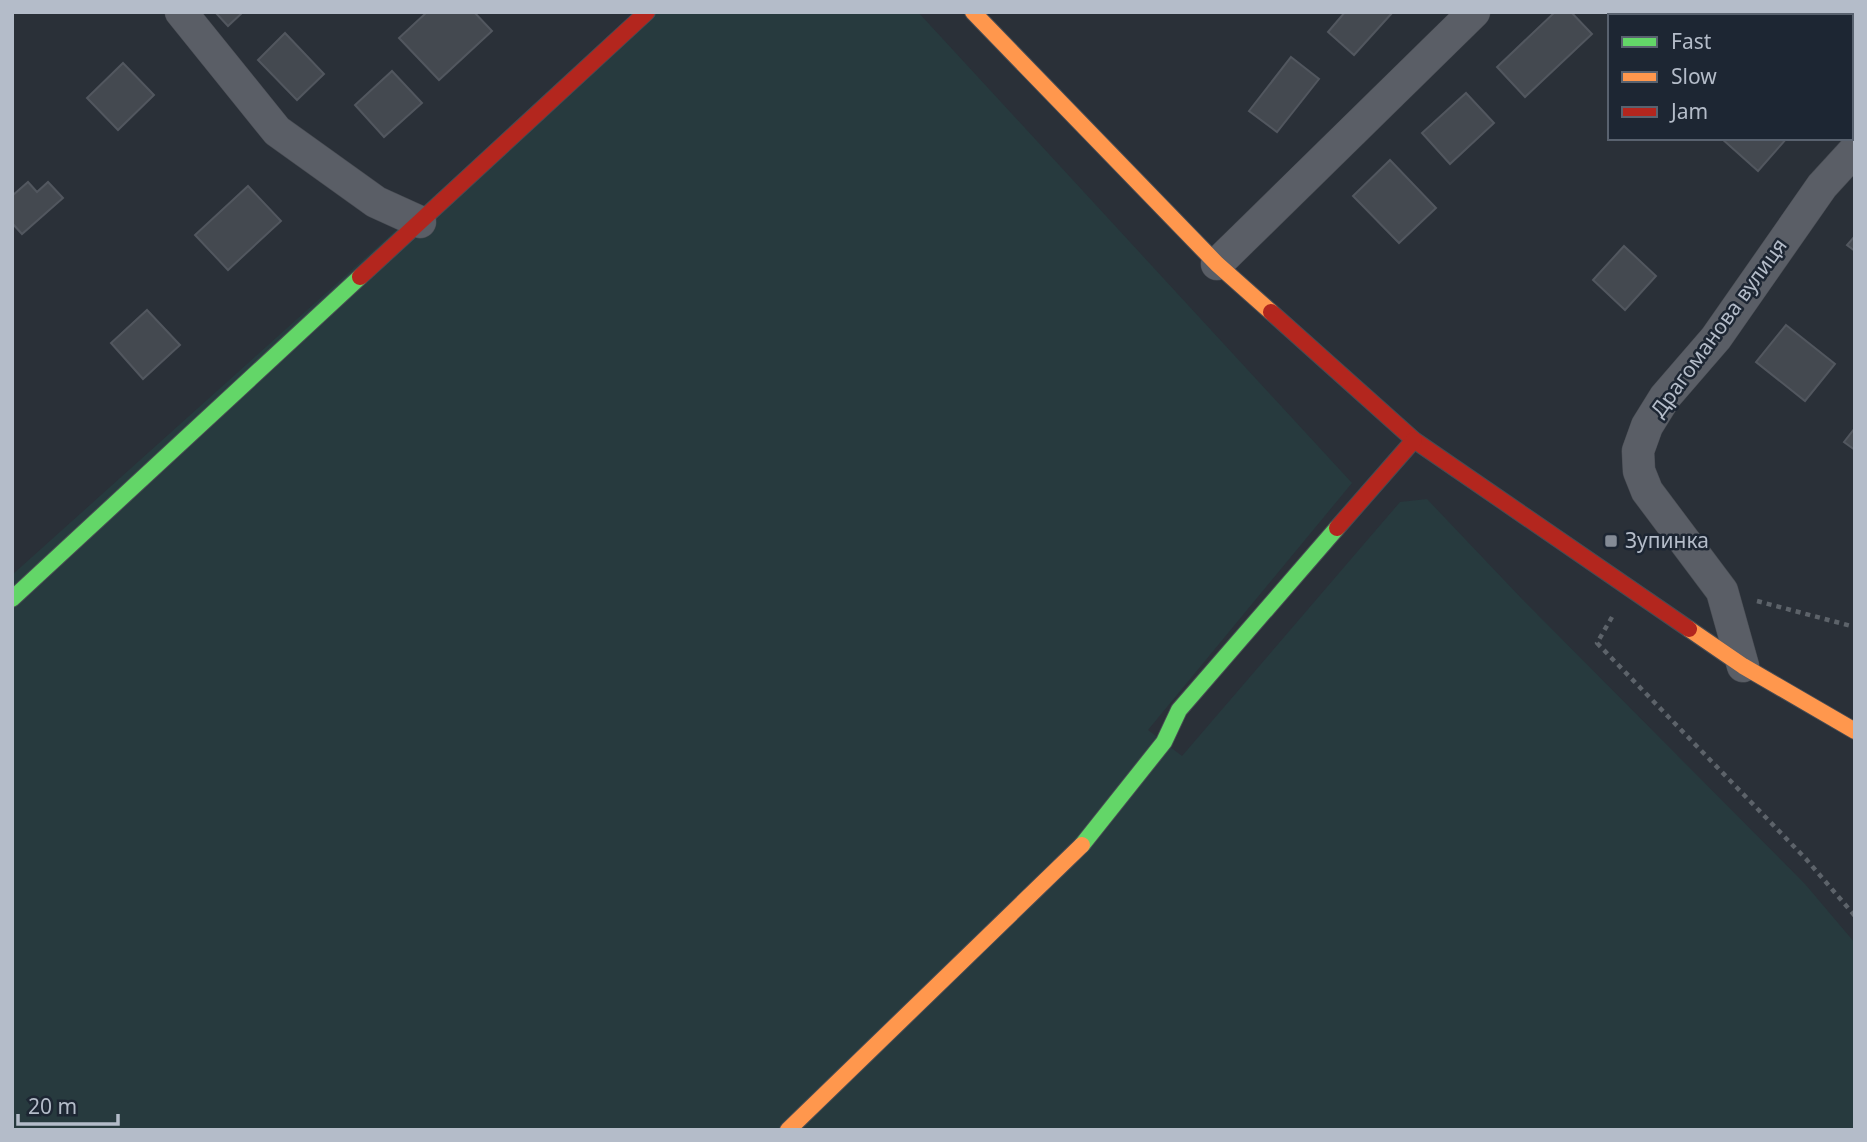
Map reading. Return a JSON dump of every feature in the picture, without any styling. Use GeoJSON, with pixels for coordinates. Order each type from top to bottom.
{"type":"FeatureCollection","features":[{"type":"Feature","properties":{"kind":"street"},"geometry":{"type":"LineString","coordinates":[[181,12],[278,131],[376,202],[420,222]]}},
{"type":"Feature","properties":{"kind":"street"},"geometry":{"type":"LineString","coordinates":[[12,599],[647,12]]}},
{"type":"Feature","properties":{"kind":"street"},"geometry":{"type":"LineString","coordinates":[[973,12],[1217,264],[1414,440],[1743,666],[1855,731]]}},
{"type":"Feature","properties":{"kind":"street"},"geometry":{"type":"LineString","coordinates":[[1217,264],[1474,12]]}},
{"type":"Feature","properties":{"kind":"street","name":"Драгоманова вулиця"},"geometry":{"type":"LineString","coordinates":[[1743,666],[1722,591],[1647,491],[1639,471],[1638,451],[1647,426],[1665,397],[1716,338],[1822,186],[1855,150]]}},
{"type":"Feature","properties":{"kind":"street"},"geometry":{"type":"LineString","coordinates":[[788,1130],[1074,855],[1164,742],[1179,710],[1414,440]]}},
{"type":"Feature","properties":{"kind":"path"},"geometry":{"type":"LineString","coordinates":[[1629,588],[1597,643],[1806,859],[1855,916]]}},
{"type":"Feature","properties":{"kind":"path"},"geometry":{"type":"LineString","coordinates":[[1722,591],[1855,627]]}},
{"type":"Feature","properties":{"kind":"green space"},"geometry":{"type":"Polygon","coordinates":[[[639,12],[918,12],[1352,483],[1148,730],[1182,756],[1400,502],[1427,499],[1523,600],[1805,884],[1855,943],[1855,1130],[12,1130],[12,575],[639,12]]]}},
{"type":"Feature","properties":{"kind":"building"},"geometry":{"type":"Polygon","coordinates":[[[215,12],[243,12],[228,26],[215,12]]]}},
{"type":"Feature","properties":{"kind":"building"},"geometry":{"type":"Polygon","coordinates":[[[427,12],[474,12],[492,31],[439,80],[399,38],[427,12]]]}},
{"type":"Feature","properties":{"kind":"building"},"geometry":{"type":"Polygon","coordinates":[[[1345,12],[1392,13],[1354,55],[1328,32],[1345,12]]]}},
{"type":"Feature","properties":{"kind":"building"},"geometry":{"type":"Polygon","coordinates":[[[1555,12],[1571,12],[1592,34],[1525,97],[1497,67],[1555,12]]]}},
{"type":"Feature","properties":{"kind":"building"},"geometry":{"type":"Polygon","coordinates":[[[285,33],[324,74],[297,100],[258,60],[285,33]]]}},
{"type":"Feature","properties":{"kind":"building"},"geometry":{"type":"Polygon","coordinates":[[[1853,50],[1855,52],[1853,73],[1853,50]]]}},
{"type":"Feature","properties":{"kind":"building"},"geometry":{"type":"Polygon","coordinates":[[[1291,57],[1319,79],[1277,132],[1249,111],[1291,57]]]}},
{"type":"Feature","properties":{"kind":"building"},"geometry":{"type":"Polygon","coordinates":[[[123,63],[154,95],[118,130],[87,98],[123,63]]]}},
{"type":"Feature","properties":{"kind":"building"},"geometry":{"type":"Polygon","coordinates":[[[392,71],[422,103],[384,137],[355,105],[392,71]]]}},
{"type":"Feature","properties":{"kind":"building"},"geometry":{"type":"Polygon","coordinates":[[[1466,93],[1494,123],[1450,164],[1422,133],[1466,93]]]}},
{"type":"Feature","properties":{"kind":"building"},"geometry":{"type":"Polygon","coordinates":[[[1723,140],[1785,140],[1758,171],[1723,140]]]}},
{"type":"Feature","properties":{"kind":"building"},"geometry":{"type":"Polygon","coordinates":[[[1390,160],[1436,208],[1399,243],[1353,196],[1390,160]]]}},
{"type":"Feature","properties":{"kind":"building"},"geometry":{"type":"Polygon","coordinates":[[[28,182],[37,192],[48,182],[63,198],[22,234],[12,223],[12,196],[28,182]]]}},
{"type":"Feature","properties":{"kind":"building"},"geometry":{"type":"Polygon","coordinates":[[[248,186],[281,221],[228,270],[195,235],[248,186]]]}},
{"type":"Feature","properties":{"kind":"building"},"geometry":{"type":"Polygon","coordinates":[[[1855,236],[1855,251],[1847,245],[1855,236]]]}},
{"type":"Feature","properties":{"kind":"building"},"geometry":{"type":"Polygon","coordinates":[[[1624,246],[1656,276],[1625,310],[1593,280],[1624,246]]]}},
{"type":"Feature","properties":{"kind":"building"},"geometry":{"type":"Polygon","coordinates":[[[147,310],[180,345],[143,379],[111,343],[147,310]]]}},
{"type":"Feature","properties":{"kind":"building"},"geometry":{"type":"Polygon","coordinates":[[[1786,325],[1835,364],[1805,401],[1756,362],[1786,325]]]}},
{"type":"Feature","properties":{"kind":"building"},"geometry":{"type":"Polygon","coordinates":[[[1855,428],[1855,450],[1844,442],[1855,428]]]}},
{"type":"Feature","properties":{"kind":"traffic: fast"},"geometry":{"type":"LineString","coordinates":[[12,599],[360,277]]}},
{"type":"Feature","properties":{"kind":"traffic: fast"},"geometry":{"type":"LineString","coordinates":[[1082,845],[1164,742],[1179,710],[1337,528]]}},
{"type":"Feature","properties":{"kind":"traffic: slow"},"geometry":{"type":"LineString","coordinates":[[973,12],[1217,264],[1271,312]]}},
{"type":"Feature","properties":{"kind":"traffic: slow"},"geometry":{"type":"LineString","coordinates":[[1689,629],[1743,666],[1855,731]]}},
{"type":"Feature","properties":{"kind":"traffic: slow"},"geometry":{"type":"LineString","coordinates":[[788,1130],[1082,845]]}},
{"type":"Feature","properties":{"kind":"traffic: jam"},"geometry":{"type":"LineString","coordinates":[[360,277],[647,12]]}},
{"type":"Feature","properties":{"kind":"traffic: jam"},"geometry":{"type":"LineString","coordinates":[[1271,312],[1414,440],[1689,629]]}},
{"type":"Feature","properties":{"kind":"traffic: jam"},"geometry":{"type":"LineString","coordinates":[[1337,528],[1414,440]]}},
{"type":"Feature","properties":{"kind":"place","name":"Зупинка"},"geometry":{"type":"Point","coordinates":[1611,541]}}]}
